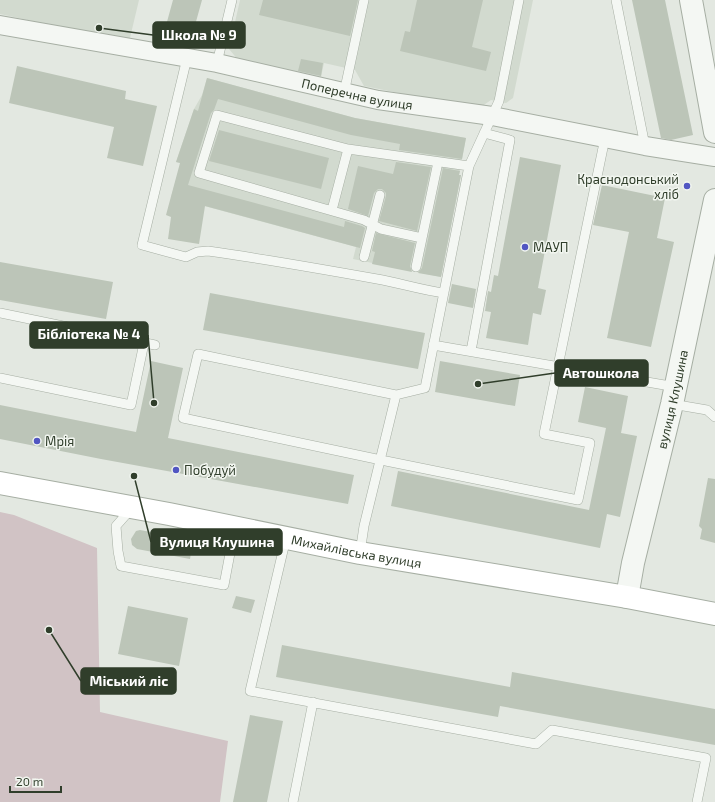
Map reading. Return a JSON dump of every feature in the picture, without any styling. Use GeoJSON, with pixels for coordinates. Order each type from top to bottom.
{"type":"FeatureCollection","features":[{"type":"Feature","properties":{"kind":"main road","name":"Михайлівська вулиця"},"geometry":{"type":"LineString","coordinates":[[0,483],[360,553],[627,597],[715,614]]}},
{"type":"Feature","properties":{"kind":"street"},"geometry":{"type":"LineString","coordinates":[[691,0],[715,132]]}},
{"type":"Feature","properties":{"kind":"street","name":"Поперечна вулиця"},"geometry":{"type":"LineString","coordinates":[[0,25],[217,63],[378,100],[492,116],[645,146],[715,157]]}},
{"type":"Feature","properties":{"kind":"street","name":"вулиця Клушина"},"geometry":{"type":"LineString","coordinates":[[627,597],[633,563],[710,246],[715,200]]}},
{"type":"Feature","properties":{"kind":"lane"},"geometry":{"type":"LineString","coordinates":[[217,63],[232,0]]}},
{"type":"Feature","properties":{"kind":"lane"},"geometry":{"type":"LineString","coordinates":[[344,92],[364,0]]}},
{"type":"Feature","properties":{"kind":"lane"},"geometry":{"type":"LineString","coordinates":[[519,0],[499,101],[469,166],[425,388],[396,395],[198,354],[183,418],[578,500],[590,443],[544,434],[604,138]]}},
{"type":"Feature","properties":{"kind":"lane"},"geometry":{"type":"LineString","coordinates":[[616,0],[645,146]]}},
{"type":"Feature","properties":{"kind":"lane"},"geometry":{"type":"LineString","coordinates":[[187,58],[142,245],[186,257],[197,252],[208,251],[302,265],[444,293]]}},
{"type":"Feature","properties":{"kind":"lane"},"geometry":{"type":"LineString","coordinates":[[422,238],[381,229],[364,220],[332,210],[199,173],[217,115],[348,149],[469,166]]}},
{"type":"Feature","properties":{"kind":"lane"},"geometry":{"type":"LineString","coordinates":[[471,351],[510,140],[484,134]]}},
{"type":"Feature","properties":{"kind":"lane"},"geometry":{"type":"LineString","coordinates":[[332,210],[348,149]]}},
{"type":"Feature","properties":{"kind":"lane"},"geometry":{"type":"LineString","coordinates":[[416,267],[438,162]]}},
{"type":"Feature","properties":{"kind":"lane"},"geometry":{"type":"LineString","coordinates":[[364,256],[380,195]]}},
{"type":"Feature","properties":{"kind":"lane"},"geometry":{"type":"LineString","coordinates":[[0,313],[155,345]]}},
{"type":"Feature","properties":{"kind":"lane"},"geometry":{"type":"LineString","coordinates":[[0,378],[130,405],[144,343]]}},
{"type":"Feature","properties":{"kind":"lane"},"geometry":{"type":"LineString","coordinates":[[433,345],[558,366],[674,395],[711,410],[715,417]]}},
{"type":"Feature","properties":{"kind":"lane"},"geometry":{"type":"LineString","coordinates":[[360,553],[364,526],[396,395]]}},
{"type":"Feature","properties":{"kind":"lane"},"geometry":{"type":"LineString","coordinates":[[132,508],[116,526],[121,566],[224,585],[235,528]]}},
{"type":"Feature","properties":{"kind":"lane"},"geometry":{"type":"LineString","coordinates":[[286,538],[250,691],[536,744],[552,730],[706,758],[697,802]]}},
{"type":"Feature","properties":{"kind":"lane"},"geometry":{"type":"LineString","coordinates":[[293,802],[312,702]]}},
{"type":"Feature","properties":{"kind":"shaded area"},"geometry":{"type":"Polygon","coordinates":[[[0,0],[139,0],[129,42],[0,14],[0,0]]]}},
{"type":"Feature","properties":{"kind":"shaded area"},"geometry":{"type":"Polygon","coordinates":[[[240,0],[533,0],[513,98],[506,103],[491,100],[478,109],[364,86],[355,70],[324,63],[321,77],[239,61],[229,49],[240,0]]]}},
{"type":"Feature","properties":{"kind":"shaded area"},"geometry":{"type":"Polygon","coordinates":[[[207,78],[355,118],[466,138],[459,175],[461,175],[441,277],[353,259],[356,247],[171,197],[181,163],[176,162],[194,109],[202,95],[207,78]]]}},
{"type":"Feature","properties":{"kind":"shaded area"},"geometry":{"type":"Polygon","coordinates":[[[0,512],[14,515],[97,548],[100,712],[228,741],[220,802],[0,802],[0,512]]]}},
{"type":"Feature","properties":{"kind":"building"},"geometry":{"type":"Polygon","coordinates":[[[173,0],[202,0],[192,36],[165,29],[173,0]]]}},
{"type":"Feature","properties":{"kind":"building"},"geometry":{"type":"Polygon","coordinates":[[[263,0],[358,0],[350,36],[259,15],[263,0]]]}},
{"type":"Feature","properties":{"kind":"building"},"geometry":{"type":"Polygon","coordinates":[[[417,0],[483,0],[472,47],[491,52],[486,71],[400,51],[405,31],[410,32],[417,0]]]}},
{"type":"Feature","properties":{"kind":"building"},"geometry":{"type":"Polygon","coordinates":[[[632,0],[665,0],[693,135],[671,140],[661,138],[632,0]]]}},
{"type":"Feature","properties":{"kind":"building"},"geometry":{"type":"Polygon","coordinates":[[[301,59],[323,63],[321,76],[298,71],[301,59]]]}},
{"type":"Feature","properties":{"kind":"building"},"geometry":{"type":"Polygon","coordinates":[[[17,66],[126,91],[125,99],[157,106],[143,166],[107,158],[114,127],[9,103],[17,66]]]}},
{"type":"Feature","properties":{"kind":"building"},"geometry":{"type":"Polygon","coordinates":[[[207,78],[355,118],[466,138],[462,159],[399,150],[400,144],[351,135],[218,99],[214,110],[211,113],[188,185],[344,227],[345,221],[362,226],[365,228],[360,248],[205,206],[199,244],[168,239],[171,217],[166,215],[180,163],[176,162],[194,109],[198,111],[207,78]]]}},
{"type":"Feature","properties":{"kind":"building"},"geometry":{"type":"Polygon","coordinates":[[[219,130],[329,158],[321,189],[209,161],[219,130]]]}},
{"type":"Feature","properties":{"kind":"building","name":"МАУП"},"geometry":{"type":"Polygon","coordinates":[[[520,157],[561,165],[538,288],[546,290],[541,315],[533,313],[528,345],[486,338],[491,312],[485,311],[488,291],[491,292],[494,275],[498,276],[520,157]]]}},
{"type":"Feature","properties":{"kind":"building"},"geometry":{"type":"Polygon","coordinates":[[[396,162],[431,167],[417,231],[379,221],[386,196],[386,193],[382,189],[378,189],[374,193],[368,216],[348,209],[358,166],[393,174],[396,162]]]}},
{"type":"Feature","properties":{"kind":"building"},"geometry":{"type":"Polygon","coordinates":[[[443,168],[460,171],[459,175],[461,175],[441,277],[418,273],[422,268],[443,168]]]}},
{"type":"Feature","properties":{"kind":"building"},"geometry":{"type":"Polygon","coordinates":[[[602,185],[665,198],[657,238],[674,242],[651,347],[607,338],[629,232],[593,225],[602,185]]]}},
{"type":"Feature","properties":{"kind":"building"},"geometry":{"type":"Polygon","coordinates":[[[376,233],[415,243],[410,266],[412,272],[372,264],[375,252],[372,251],[376,233]]]}},
{"type":"Feature","properties":{"kind":"building"},"geometry":{"type":"Polygon","coordinates":[[[0,262],[113,282],[106,319],[0,300],[0,262]]]}},
{"type":"Feature","properties":{"kind":"building"},"geometry":{"type":"Polygon","coordinates":[[[452,284],[476,289],[473,308],[448,303],[452,284]]]}},
{"type":"Feature","properties":{"kind":"building"},"geometry":{"type":"Polygon","coordinates":[[[210,293],[425,333],[418,369],[203,330],[210,293]]]}},
{"type":"Feature","properties":{"kind":"building"},"geometry":{"type":"Polygon","coordinates":[[[151,361],[183,368],[168,438],[354,475],[348,504],[0,439],[0,405],[136,432],[151,361]]]}},
{"type":"Feature","properties":{"kind":"building"},"geometry":{"type":"Polygon","coordinates":[[[440,361],[520,375],[515,406],[435,392],[440,361]]]}},
{"type":"Feature","properties":{"kind":"building"},"geometry":{"type":"Polygon","coordinates":[[[585,387],[628,396],[621,433],[637,436],[620,517],[607,514],[600,548],[391,506],[398,471],[589,510],[606,428],[578,422],[585,387]]]}},
{"type":"Feature","properties":{"kind":"building"},"geometry":{"type":"Polygon","coordinates":[[[708,478],[715,479],[715,543],[700,539],[702,529],[699,526],[708,478]]]}},
{"type":"Feature","properties":{"kind":"building"},"geometry":{"type":"Polygon","coordinates":[[[140,530],[193,540],[190,559],[137,549],[132,545],[131,539],[136,531],[140,530]]]}},
{"type":"Feature","properties":{"kind":"building"},"geometry":{"type":"Polygon","coordinates":[[[236,596],[255,600],[251,613],[232,608],[236,596]]]}},
{"type":"Feature","properties":{"kind":"building"},"geometry":{"type":"Polygon","coordinates":[[[128,606],[188,618],[179,666],[118,654],[128,606]]]}},
{"type":"Feature","properties":{"kind":"building"},"geometry":{"type":"Polygon","coordinates":[[[282,645],[510,687],[512,672],[715,709],[715,745],[500,706],[498,717],[276,677],[282,645]]]}},
{"type":"Feature","properties":{"kind":"building"},"geometry":{"type":"Polygon","coordinates":[[[250,715],[283,721],[267,802],[233,802],[250,715]]]}},
{"type":"Feature","properties":{"kind":"place","name":"Школа № 9"},"geometry":{"type":"Point","coordinates":[99,28]}},
{"type":"Feature","properties":{"kind":"place","name":"Краснодонський хліб"},"geometry":{"type":"Point","coordinates":[687,186]}},
{"type":"Feature","properties":{"kind":"place","name":"МАУП"},"geometry":{"type":"Point","coordinates":[525,247]}},
{"type":"Feature","properties":{"kind":"place","name":"Автошкола"},"geometry":{"type":"Point","coordinates":[478,384]}},
{"type":"Feature","properties":{"kind":"place","name":"Бібліотека № 4"},"geometry":{"type":"Point","coordinates":[154,403]}},
{"type":"Feature","properties":{"kind":"place","name":"Мрія"},"geometry":{"type":"Point","coordinates":[37,441]}},
{"type":"Feature","properties":{"kind":"place","name":"Побудуй"},"geometry":{"type":"Point","coordinates":[176,470]}},
{"type":"Feature","properties":{"kind":"place","name":"Вулиця Клушина"},"geometry":{"type":"Point","coordinates":[134,476]}},
{"type":"Feature","properties":{"kind":"place","name":"Міський ліс"},"geometry":{"type":"Point","coordinates":[49,630]}}]}
